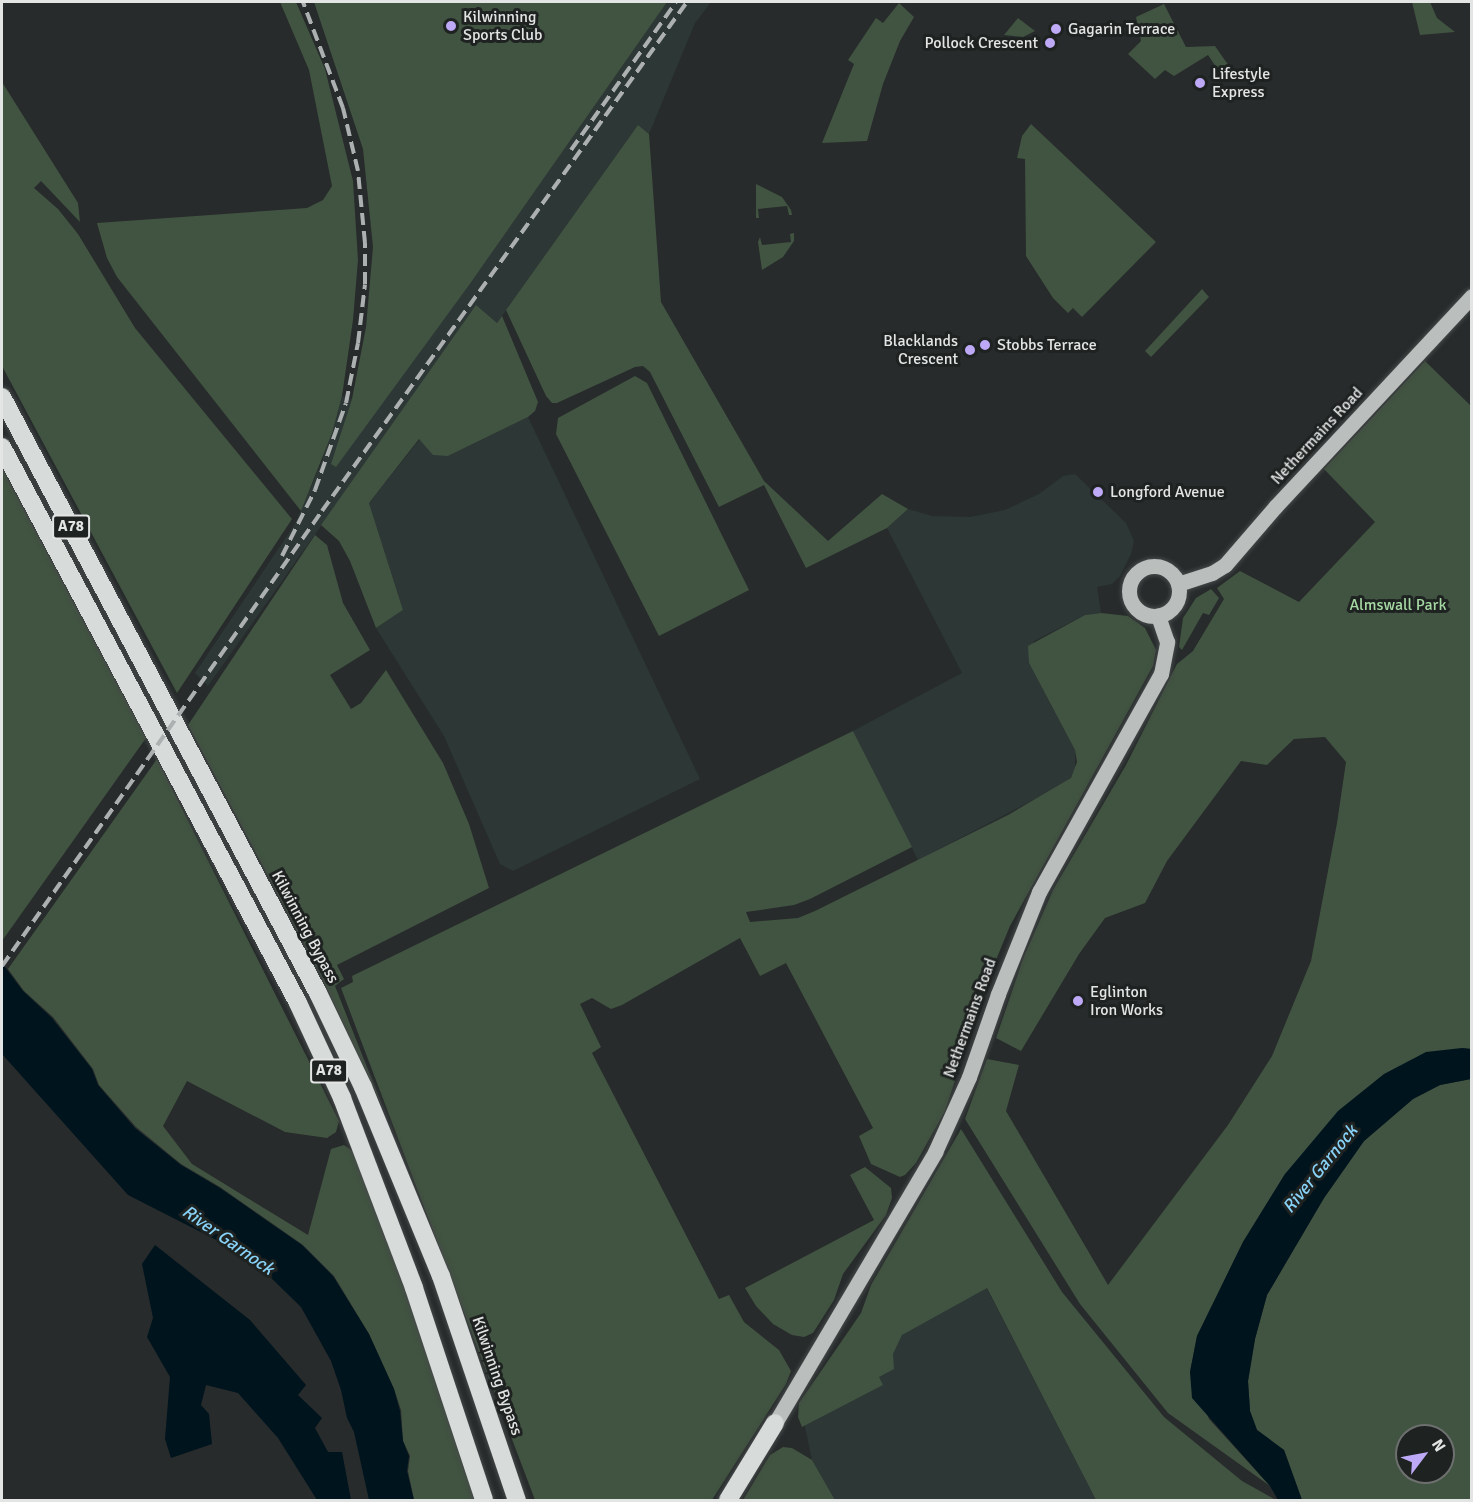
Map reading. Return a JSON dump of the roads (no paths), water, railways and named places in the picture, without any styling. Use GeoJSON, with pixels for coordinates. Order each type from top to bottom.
{"type":"FeatureCollection","features":[{"type":"Feature","properties":{"kind":"highway","name":"Kilwinning Bypass"},"geometry":{"type":"LineString","coordinates":[[2,398],[318,993],[363,1087],[441,1276],[517,1500]]}},
{"type":"Feature","properties":{"kind":"highway","name":"A78"},"geometry":{"type":"LineString","coordinates":[[2,447],[308,1024],[382,1198],[484,1500]]}},
{"type":"Feature","properties":{"kind":"highway"},"geometry":{"type":"LineString","coordinates":[[729,1500],[775,1423]]}},
{"type":"Feature","properties":{"kind":"main road","name":"Nethermains Road"},"geometry":{"type":"LineString","coordinates":[[1178,584],[1212,573],[1225,565],[1276,506],[1472,296]]}},
{"type":"Feature","properties":{"kind":"main road"},"geometry":{"type":"LineString","coordinates":[[1157,566],[1170,572],[1178,584],[1179,592],[1173,608],[1158,616],[1143,613],[1136,608],[1130,594],[1132,579],[1142,569],[1157,566]]}},
{"type":"Feature","properties":{"kind":"main road","name":"Nethermains Road"},"geometry":{"type":"LineString","coordinates":[[775,1423],[935,1152],[969,1077],[998,994],[1040,892],[1161,674],[1167,642],[1158,616]]}},
{"type":"Feature","properties":{"kind":"water","name":"River Garnock"},"geometry":{"type":"Polygon","coordinates":[[[2,963],[23,991],[52,1018],[92,1069],[98,1085],[135,1128],[181,1165],[220,1188],[302,1245],[333,1276],[369,1334],[394,1389],[400,1411],[403,1441],[409,1456],[407,1471],[414,1500],[369,1500],[354,1432],[347,1418],[331,1361],[301,1307],[263,1270],[232,1248],[128,1195],[2,1054],[2,963]]]}},
{"type":"Feature","properties":{"kind":"water","name":"River Garnock"},"geometry":{"type":"Polygon","coordinates":[[[1471,1049],[1471,1079],[1440,1085],[1413,1099],[1364,1141],[1324,1198],[1267,1295],[1255,1339],[1248,1381],[1250,1411],[1257,1430],[1284,1450],[1302,1500],[1278,1500],[1270,1486],[1192,1398],[1190,1372],[1197,1336],[1243,1242],[1285,1174],[1338,1111],[1384,1074],[1426,1052],[1471,1049]]]}},
{"type":"Feature","properties":{"kind":"water"},"geometry":{"type":"Polygon","coordinates":[[[155,1245],[250,1320],[306,1385],[298,1395],[322,1418],[315,1428],[328,1452],[342,1452],[351,1500],[317,1500],[278,1438],[238,1393],[206,1385],[201,1405],[209,1414],[212,1444],[171,1458],[165,1439],[170,1377],[147,1337],[153,1318],[142,1264],[155,1245]]]}},
{"type":"Feature","properties":{"kind":"railway"},"geometry":{"type":"LineString","coordinates":[[282,556],[315,490],[346,403],[358,343],[365,284],[365,243],[358,171],[343,108],[303,2]]}},
{"type":"Feature","properties":{"kind":"railway"},"geometry":{"type":"LineString","coordinates":[[571,150],[676,2]]}},
{"type":"Feature","properties":{"kind":"railway"},"geometry":{"type":"LineString","coordinates":[[2,966],[322,511],[687,2]]}},
{"type":"Feature","properties":{"kind":"place","name":"Kilwinning Sports Club"},"geometry":{"type":"Point","coordinates":[451,26]}},
{"type":"Feature","properties":{"kind":"place","name":"Gagarin Terrace"},"geometry":{"type":"Point","coordinates":[1056,29]}},
{"type":"Feature","properties":{"kind":"place","name":"Pollock Crescent"},"geometry":{"type":"Point","coordinates":[1050,43]}},
{"type":"Feature","properties":{"kind":"place","name":"Lifestyle Express"},"geometry":{"type":"Point","coordinates":[1200,83]}},
{"type":"Feature","properties":{"kind":"place","name":"Stobbs Terrace"},"geometry":{"type":"Point","coordinates":[985,345]}},
{"type":"Feature","properties":{"kind":"place","name":"Blacklands Crescent"},"geometry":{"type":"Point","coordinates":[970,350]}},
{"type":"Feature","properties":{"kind":"place","name":"Longford Avenue"},"geometry":{"type":"Point","coordinates":[1098,492]}},
{"type":"Feature","properties":{"kind":"place","name":"Eglinton Iron Works"},"geometry":{"type":"Point","coordinates":[1078,1001]}},
{"type":"Feature","properties":{"kind":"park label","name":"Almswall Park"},"geometry":{"type":"Point","coordinates":[1398,605]}}]}
